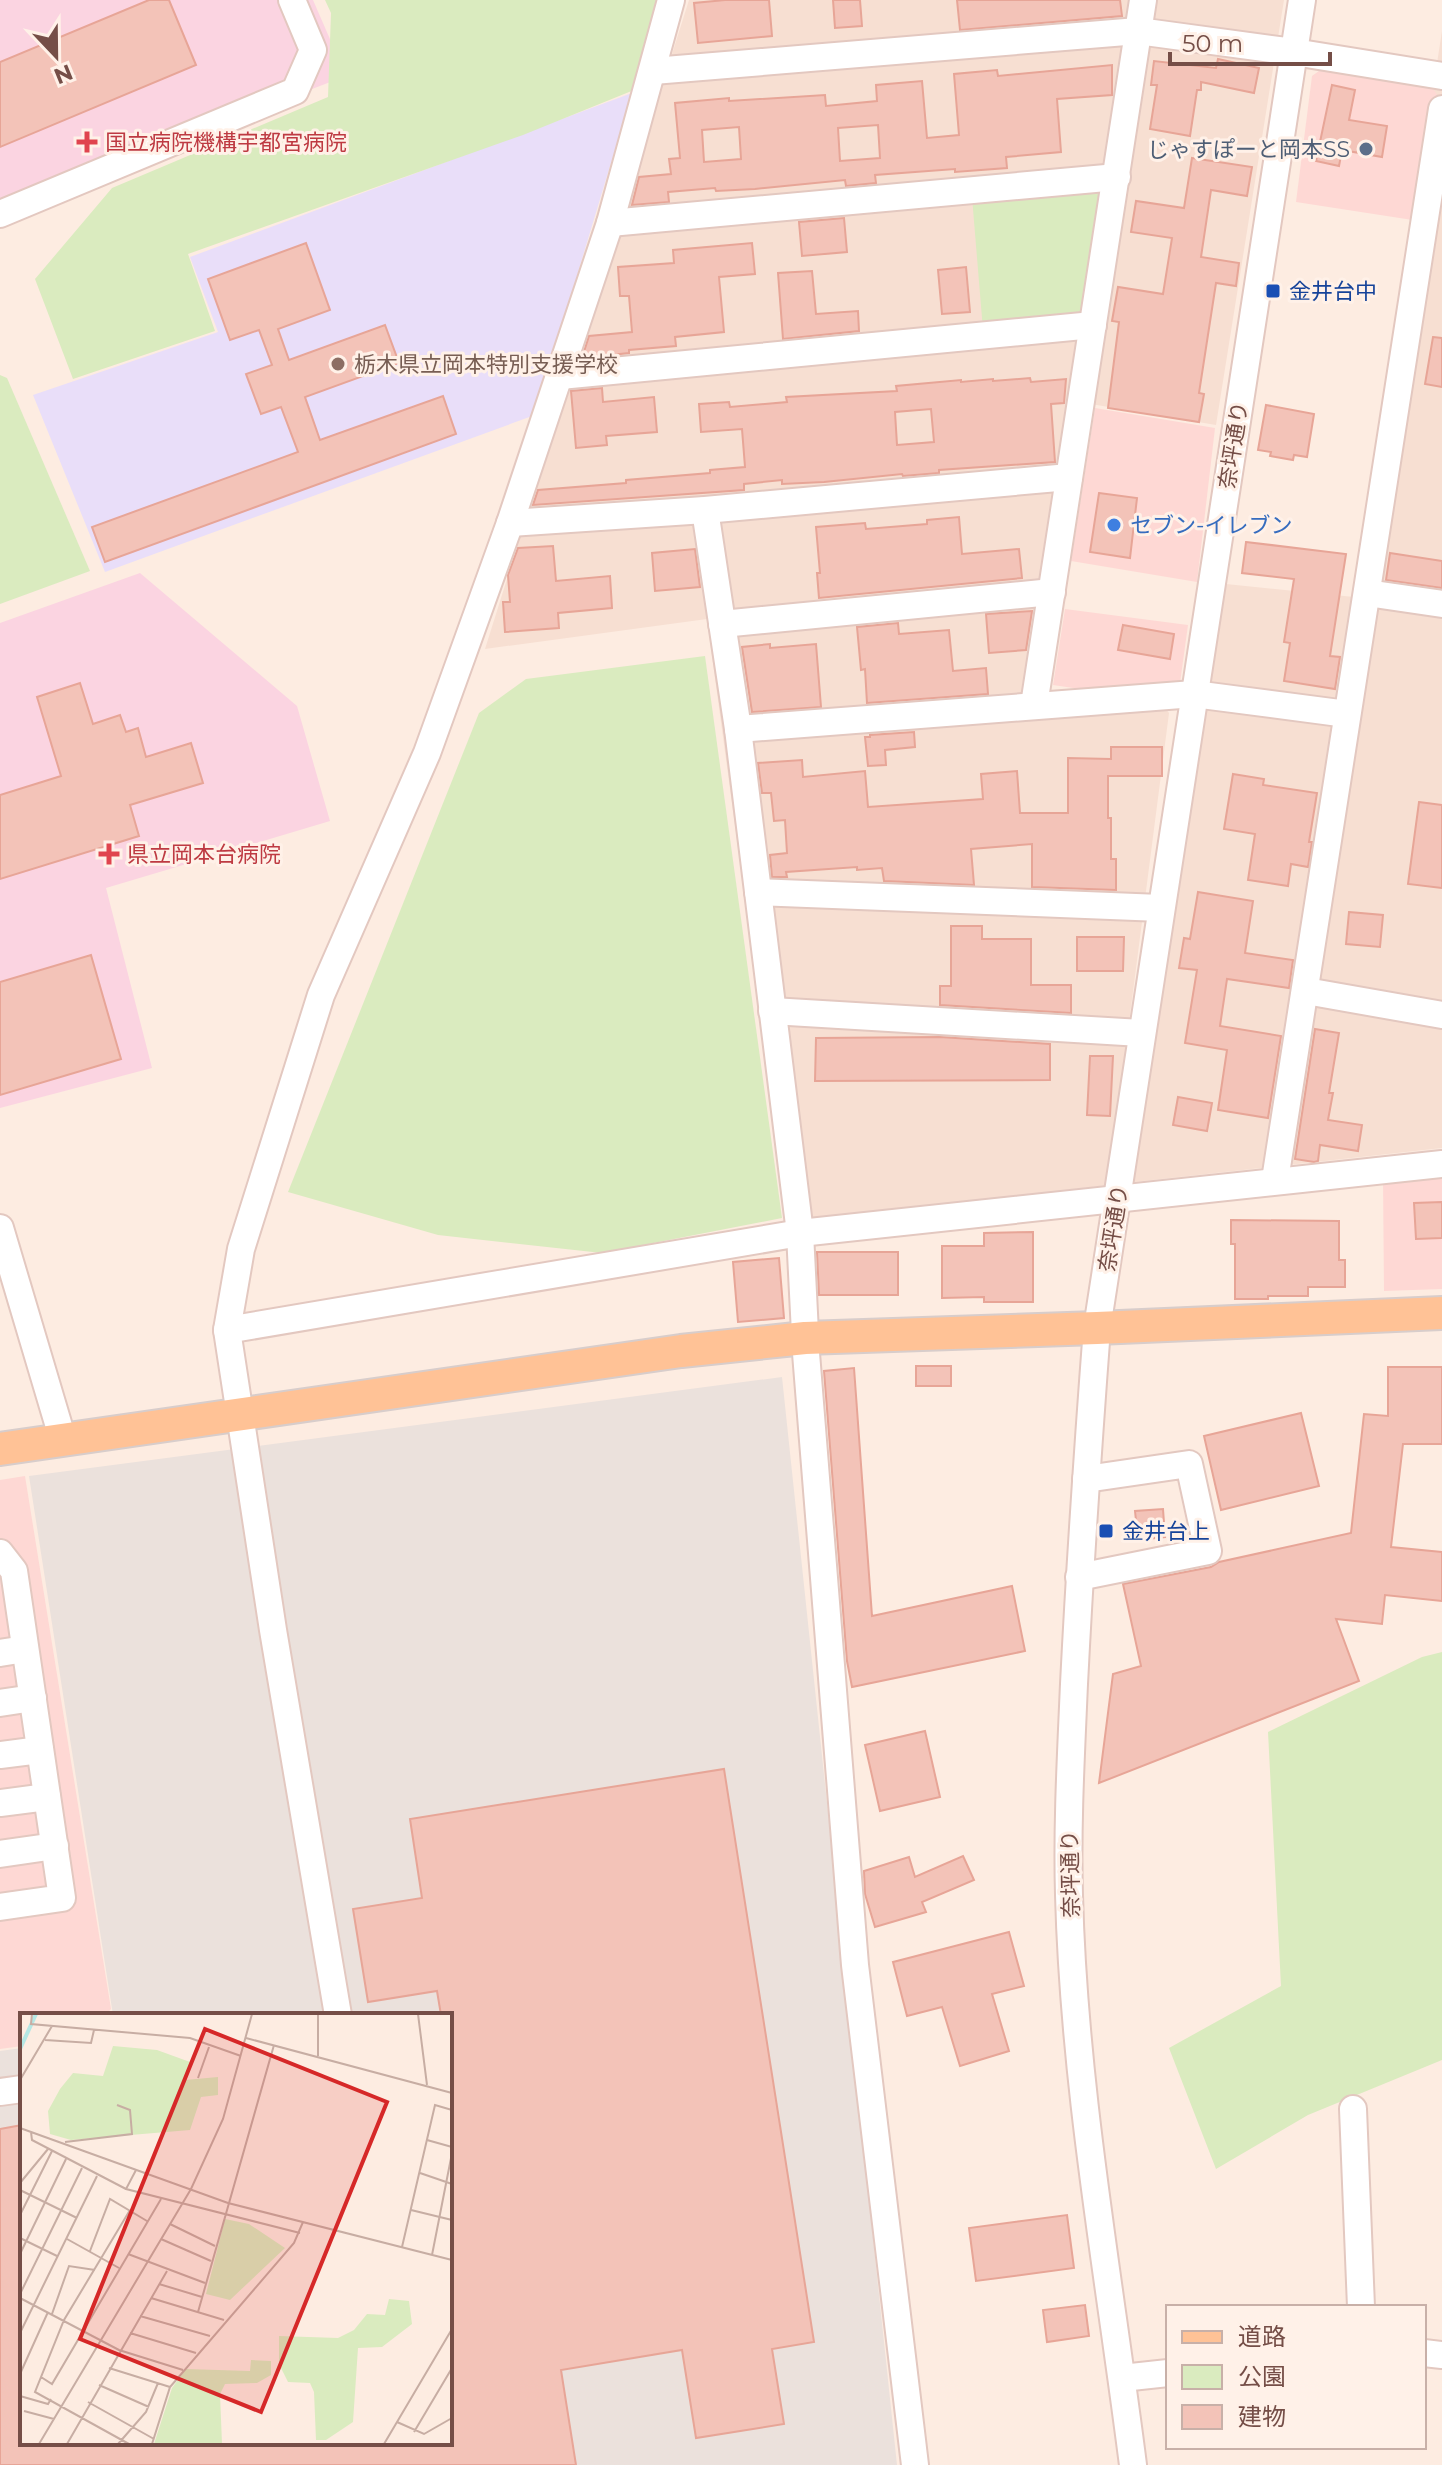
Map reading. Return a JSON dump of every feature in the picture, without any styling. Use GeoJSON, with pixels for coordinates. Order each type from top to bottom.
{"type":"FeatureCollection","features":[{"type":"Feature","properties":{"kind":"main road"},"geometry":{"type":"LineString","coordinates":[[0,1449],[681,1351],[805,1338],[1442,1313]]}},
{"type":"Feature","properties":{"kind":"street"},"geometry":{"type":"LineString","coordinates":[[0,214],[295,91],[313,50],[292,0]]}},
{"type":"Feature","properties":{"kind":"street"},"geometry":{"type":"LineString","coordinates":[[338,2013],[273,1630],[227,1330],[241,1249],[321,995],[427,753],[510,523],[610,223],[671,0]]}},
{"type":"Feature","properties":{"kind":"street"},"geometry":{"type":"LineString","coordinates":[[1034,705],[1143,0]]}},
{"type":"Feature","properties":{"kind":"street","name":"奈坪通り"},"geometry":{"type":"LineString","coordinates":[[1133,2465],[1094,2179],[1073,1983],[1069,1801],[1079,1577],[1097,1328],[1302,0]]}},
{"type":"Feature","properties":{"kind":"street"},"geometry":{"type":"LineString","coordinates":[[653,71],[1138,31],[1442,76]]}},
{"type":"Feature","properties":{"kind":"street"},"geometry":{"type":"LineString","coordinates":[[1275,1180],[1442,109]]}},
{"type":"Feature","properties":{"kind":"street"},"geometry":{"type":"LineString","coordinates":[[610,223],[1117,177]]}},
{"type":"Feature","properties":{"kind":"street"},"geometry":{"type":"LineString","coordinates":[[560,376],[1093,325]]}},
{"type":"Feature","properties":{"kind":"street"},"geometry":{"type":"LineString","coordinates":[[510,523],[705,510],[1069,477]]}},
{"type":"Feature","properties":{"kind":"street"},"geometry":{"type":"LineString","coordinates":[[705,510],[738,729],[800,1233],[805,1338],[855,1965],[915,2465]]}},
{"type":"Feature","properties":{"kind":"street"},"geometry":{"type":"LineString","coordinates":[[722,624],[1052,592]]}},
{"type":"Feature","properties":{"kind":"street"},"geometry":{"type":"LineString","coordinates":[[1367,593],[1442,604]]}},
{"type":"Feature","properties":{"kind":"street"},"geometry":{"type":"LineString","coordinates":[[738,729],[1194,694],[1347,714]]}},
{"type":"Feature","properties":{"kind":"street"},"geometry":{"type":"LineString","coordinates":[[758,892],[1161,908]]}},
{"type":"Feature","properties":{"kind":"street"},"geometry":{"type":"LineString","coordinates":[[1306,991],[1442,1015]]}},
{"type":"Feature","properties":{"kind":"street"},"geometry":{"type":"LineString","coordinates":[[772,1011],[1141,1033]]}},
{"type":"Feature","properties":{"kind":"street"},"geometry":{"type":"LineString","coordinates":[[227,1330],[800,1233],[1442,1164]]}},
{"type":"Feature","properties":{"kind":"street"},"geometry":{"type":"LineString","coordinates":[[0,1228],[63,1440]]}},
{"type":"Feature","properties":{"kind":"street"},"geometry":{"type":"LineString","coordinates":[[1079,1577],[1208,1551],[1189,1464],[1086,1479]]}},
{"type":"Feature","properties":{"kind":"street"},"geometry":{"type":"LineString","coordinates":[[0,1553],[14,1571],[9,1600],[13,1651],[33,1698],[62,1898],[0,1907]]}},
{"type":"Feature","properties":{"kind":"street"},"geometry":{"type":"LineString","coordinates":[[0,1703],[33,1698]]}},
{"type":"Feature","properties":{"kind":"street"},"geometry":{"type":"LineString","coordinates":[[0,1755],[40,1750]]}},
{"type":"Feature","properties":{"kind":"street"},"geometry":{"type":"LineString","coordinates":[[0,1803],[47,1797]]}},
{"type":"Feature","properties":{"kind":"street"},"geometry":{"type":"LineString","coordinates":[[0,1854],[55,1846]]}},
{"type":"Feature","properties":{"kind":"street"},"geometry":{"type":"LineString","coordinates":[[0,2092],[20,2089]]}},
{"type":"Feature","properties":{"kind":"street"},"geometry":{"type":"LineString","coordinates":[[1353,2109],[1361,2305]]}},
{"type":"Feature","properties":{"kind":"street"},"geometry":{"type":"LineString","coordinates":[[1122,2378],[1166,2373]]}},
{"type":"Feature","properties":{"kind":"shaded area","name":"国立病院機構宇都宮病院"},"geometry":{"type":"Polygon","coordinates":[[[0,0],[313,0],[346,76],[0,209],[0,0]]]}},
{"type":"Feature","properties":{"kind":"shaded area"},"geometry":{"type":"Polygon","coordinates":[[[689,0],[1284,0],[1216,425],[1067,400],[1019,719],[1162,704],[1169,713],[1108,1185],[789,1224],[707,619],[485,649],[689,0]]]}},
{"type":"Feature","properties":{"kind":"shaded area"},"geometry":{"type":"Polygon","coordinates":[[[1442,31],[1442,1148],[1134,1182],[1226,584],[1354,597],[1442,31]]]}},
{"type":"Feature","properties":{"kind":"shaded area","name":"じゃすぽーと岡本SS"},"geometry":{"type":"Polygon","coordinates":[[[1326,66],[1427,80],[1438,96],[1419,221],[1296,202],[1312,76],[1326,66]]]}},
{"type":"Feature","properties":{"kind":"shaded area","name":"栃木県立岡本特別支援学校"},"geometry":{"type":"Polygon","coordinates":[[[632,93],[535,415],[105,572],[33,395],[218,332],[190,257],[632,93]]]}},
{"type":"Feature","properties":{"kind":"shaded area"},"geometry":{"type":"Polygon","coordinates":[[[1095,408],[1215,428],[1197,582],[1071,561],[1095,408]]]}},
{"type":"Feature","properties":{"kind":"shaded area","name":"県立岡本台病院"},"geometry":{"type":"Polygon","coordinates":[[[140,573],[297,706],[330,821],[106,888],[152,1068],[0,1108],[0,623],[140,573]]]}},
{"type":"Feature","properties":{"kind":"shaded area"},"geometry":{"type":"Polygon","coordinates":[[[1065,609],[1188,625],[1180,683],[1100,692],[1053,685],[1065,609]]]}},
{"type":"Feature","properties":{"kind":"shaded area"},"geometry":{"type":"Polygon","coordinates":[[[1442,1174],[1442,1289],[1384,1291],[1383,1179],[1442,1174]]]}},
{"type":"Feature","properties":{"kind":"shaded area"},"geometry":{"type":"Polygon","coordinates":[[[782,1377],[897,2465],[0,2465],[0,2051],[20,2048],[20,2445],[452,2445],[452,2013],[113,2013],[29,1476],[782,1377]]]}},
{"type":"Feature","properties":{"kind":"shaded area"},"geometry":{"type":"Polygon","coordinates":[[[25,1476],[111,2009],[107,2013],[20,2013],[20,2046],[0,2049],[0,1480],[25,1476]]]}},
{"type":"Feature","properties":{"kind":"green space"},"geometry":{"type":"Polygon","coordinates":[[[325,0],[656,0],[634,90],[523,135],[188,254],[215,331],[73,379],[35,279],[112,188],[328,97],[331,13],[325,0]]]}},
{"type":"Feature","properties":{"kind":"green space"},"geometry":{"type":"Polygon","coordinates":[[[1108,185],[1088,318],[983,330],[972,197],[1108,185]]]}},
{"type":"Feature","properties":{"kind":"green space"},"geometry":{"type":"Polygon","coordinates":[[[0,375],[7,378],[90,571],[0,604],[0,375]]]}},
{"type":"Feature","properties":{"kind":"green space"},"geometry":{"type":"Polygon","coordinates":[[[705,656],[782,1218],[602,1253],[438,1235],[288,1192],[479,713],[526,679],[705,656]]]}},
{"type":"Feature","properties":{"kind":"green space"},"geometry":{"type":"Polygon","coordinates":[[[1442,1652],[1442,2060],[1308,2115],[1216,2169],[1169,2048],[1281,1986],[1268,1732],[1422,1657],[1442,1652]]]}},
{"type":"Feature","properties":{"kind":"building"},"geometry":{"type":"Polygon","coordinates":[[[149,0],[169,0],[196,65],[0,147],[0,62],[149,0]]]}},
{"type":"Feature","properties":{"kind":"building"},"geometry":{"type":"Polygon","coordinates":[[[769,0],[772,36],[698,43],[694,3],[769,0]]]}},
{"type":"Feature","properties":{"kind":"building"},"geometry":{"type":"Polygon","coordinates":[[[833,0],[860,0],[862,26],[835,28],[833,0]]]}},
{"type":"Feature","properties":{"kind":"building"},"geometry":{"type":"Polygon","coordinates":[[[957,0],[1120,0],[1122,16],[960,30],[957,0]]]}},
{"type":"Feature","properties":{"kind":"building"},"geometry":{"type":"Polygon","coordinates":[[[1218,59],[1259,68],[1254,93],[1201,82],[1190,136],[1150,129],[1157,85],[1151,85],[1154,61],[1216,68],[1218,59]]]}},
{"type":"Feature","properties":{"kind":"building"},"geometry":{"type":"Polygon","coordinates":[[[1112,65],[1112,95],[1057,99],[1061,152],[1006,157],[1007,168],[875,175],[876,183],[846,186],[845,180],[755,189],[668,192],[669,202],[632,205],[639,177],[671,174],[669,159],[680,158],[675,103],[825,95],[826,106],[877,101],[876,85],[922,81],[927,138],[959,135],[954,74],[997,70],[998,76],[1112,65]],[[878,125],[838,128],[840,161],[880,158],[878,125]],[[739,127],[702,130],[704,162],[741,159],[739,127]]]}},
{"type":"Feature","properties":{"kind":"building"},"geometry":{"type":"Polygon","coordinates":[[[1332,85],[1355,90],[1349,120],[1387,126],[1382,157],[1342,150],[1339,166],[1316,161],[1332,85]]]}},
{"type":"Feature","properties":{"kind":"building"},"geometry":{"type":"Polygon","coordinates":[[[1192,158],[1252,167],[1247,196],[1211,190],[1201,257],[1239,263],[1236,286],[1216,283],[1199,393],[1204,394],[1199,422],[1108,408],[1119,322],[1112,321],[1118,287],[1163,294],[1172,238],[1131,232],[1136,201],[1184,208],[1192,158]]]}},
{"type":"Feature","properties":{"kind":"building"},"geometry":{"type":"Polygon","coordinates":[[[844,218],[847,252],[802,256],[799,222],[844,218]]]}},
{"type":"Feature","properties":{"kind":"building"},"geometry":{"type":"Polygon","coordinates":[[[306,243],[330,310],[278,329],[289,360],[385,325],[399,363],[305,397],[320,440],[443,396],[456,434],[105,562],[92,527],[298,452],[281,407],[261,414],[246,374],[272,365],[259,330],[230,340],[208,279],[306,243]]]}},
{"type":"Feature","properties":{"kind":"building"},"geometry":{"type":"Polygon","coordinates":[[[752,243],[755,274],[719,277],[724,332],[675,337],[676,346],[582,358],[589,336],[632,332],[629,296],[620,296],[618,267],[674,263],[673,250],[752,243]]]}},
{"type":"Feature","properties":{"kind":"building"},"geometry":{"type":"Polygon","coordinates":[[[966,267],[970,312],[942,314],[938,270],[966,267]]]}},
{"type":"Feature","properties":{"kind":"building"},"geometry":{"type":"Polygon","coordinates":[[[812,271],[816,314],[858,311],[859,331],[783,339],[778,273],[812,271]]]}},
{"type":"Feature","properties":{"kind":"building"},"geometry":{"type":"Polygon","coordinates":[[[1433,337],[1442,338],[1442,387],[1425,384],[1433,337]]]}},
{"type":"Feature","properties":{"kind":"building"},"geometry":{"type":"Polygon","coordinates":[[[1066,379],[1064,403],[1051,404],[1055,462],[824,482],[782,484],[782,480],[744,484],[744,490],[533,505],[538,490],[626,483],[626,480],[745,467],[742,429],[701,432],[699,404],[729,402],[730,407],[787,402],[786,397],[897,391],[896,386],[961,380],[1066,379]],[[931,409],[895,412],[897,445],[934,442],[931,409]]]}},
{"type":"Feature","properties":{"kind":"building"},"geometry":{"type":"Polygon","coordinates":[[[602,388],[603,402],[654,397],[657,432],[606,436],[607,445],[576,448],[571,391],[602,388]]]}},
{"type":"Feature","properties":{"kind":"building"},"geometry":{"type":"Polygon","coordinates":[[[1266,405],[1314,414],[1307,457],[1294,455],[1293,460],[1270,456],[1271,452],[1258,450],[1266,405]]]}},
{"type":"Feature","properties":{"kind":"building","name":"セブン-イレブン"},"geometry":{"type":"Polygon","coordinates":[[[1099,493],[1137,498],[1130,558],[1090,552],[1099,493]]]}},
{"type":"Feature","properties":{"kind":"building"},"geometry":{"type":"Polygon","coordinates":[[[959,517],[962,554],[1019,549],[1022,578],[819,598],[816,527],[865,523],[866,529],[927,524],[927,520],[959,517]]]}},
{"type":"Feature","properties":{"kind":"building"},"geometry":{"type":"Polygon","coordinates":[[[1246,542],[1346,554],[1330,656],[1340,657],[1335,689],[1284,681],[1290,643],[1284,642],[1294,579],[1242,573],[1246,542]]]}},
{"type":"Feature","properties":{"kind":"building"},"geometry":{"type":"Polygon","coordinates":[[[553,546],[556,581],[610,576],[612,608],[558,613],[559,628],[505,632],[503,602],[510,602],[508,575],[518,548],[553,546]]]}},
{"type":"Feature","properties":{"kind":"building"},"geometry":{"type":"Polygon","coordinates":[[[695,549],[700,587],[655,591],[652,553],[695,549]]]}},
{"type":"Feature","properties":{"kind":"building"},"geometry":{"type":"Polygon","coordinates":[[[1390,553],[1442,561],[1442,588],[1386,580],[1390,553]]]}},
{"type":"Feature","properties":{"kind":"building"},"geometry":{"type":"Polygon","coordinates":[[[1032,611],[1026,650],[989,653],[986,614],[1032,611]]]}},
{"type":"Feature","properties":{"kind":"building"},"geometry":{"type":"Polygon","coordinates":[[[898,623],[899,634],[949,630],[953,671],[986,668],[988,694],[867,703],[865,669],[861,670],[857,627],[898,623]]]}},
{"type":"Feature","properties":{"kind":"building"},"geometry":{"type":"Polygon","coordinates":[[[1123,625],[1174,634],[1170,659],[1118,650],[1123,625]]]}},
{"type":"Feature","properties":{"kind":"building"},"geometry":{"type":"Polygon","coordinates":[[[770,644],[770,648],[816,644],[821,707],[752,712],[742,647],[770,644]]]}},
{"type":"Feature","properties":{"kind":"building"},"geometry":{"type":"Polygon","coordinates":[[[80,683],[93,724],[120,715],[126,732],[138,728],[146,757],[191,743],[203,783],[130,805],[139,836],[0,879],[0,795],[61,776],[37,697],[80,683]]]}},
{"type":"Feature","properties":{"kind":"building"},"geometry":{"type":"Polygon","coordinates":[[[914,732],[915,747],[885,750],[886,765],[868,766],[865,737],[914,732]]]}},
{"type":"Feature","properties":{"kind":"building"},"geometry":{"type":"Polygon","coordinates":[[[1111,747],[1162,747],[1162,776],[1108,776],[1108,818],[1111,818],[1111,859],[1116,859],[1116,890],[1032,887],[1032,844],[971,849],[974,885],[884,881],[882,868],[857,870],[857,867],[786,872],[787,877],[772,877],[770,855],[787,853],[785,820],[774,821],[771,793],[762,793],[758,763],[802,760],[803,777],[865,771],[868,807],[983,799],[981,774],[1017,771],[1020,813],[1068,813],[1068,758],[1111,759],[1111,747]]]}},
{"type":"Feature","properties":{"kind":"building"},"geometry":{"type":"Polygon","coordinates":[[[1233,774],[1264,779],[1263,785],[1317,793],[1308,867],[1291,864],[1288,886],[1248,880],[1255,834],[1224,829],[1233,774]]]}},
{"type":"Feature","properties":{"kind":"building"},"geometry":{"type":"Polygon","coordinates":[[[1419,802],[1442,805],[1442,888],[1408,884],[1419,802]]]}},
{"type":"Feature","properties":{"kind":"building"},"geometry":{"type":"Polygon","coordinates":[[[1198,892],[1253,901],[1245,953],[1293,960],[1289,988],[1227,979],[1220,1026],[1281,1036],[1268,1118],[1218,1110],[1227,1050],[1185,1043],[1197,970],[1179,968],[1184,938],[1190,939],[1198,892]]]}},
{"type":"Feature","properties":{"kind":"building"},"geometry":{"type":"Polygon","coordinates":[[[1349,912],[1383,915],[1380,947],[1346,944],[1349,912]]]}},
{"type":"Feature","properties":{"kind":"building"},"geometry":{"type":"Polygon","coordinates":[[[951,926],[982,926],[982,939],[1031,939],[1031,985],[1071,985],[1071,1013],[940,1005],[940,986],[951,986],[951,926]]]}},
{"type":"Feature","properties":{"kind":"building"},"geometry":{"type":"Polygon","coordinates":[[[1077,937],[1124,937],[1123,971],[1077,971],[1077,937]]]}},
{"type":"Feature","properties":{"kind":"building"},"geometry":{"type":"Polygon","coordinates":[[[91,955],[121,1059],[0,1095],[0,982],[91,955]]]}},
{"type":"Feature","properties":{"kind":"building"},"geometry":{"type":"Polygon","coordinates":[[[1315,1029],[1339,1033],[1328,1120],[1362,1125],[1358,1151],[1320,1145],[1318,1161],[1314,1162],[1295,1159],[1315,1029]]]}},
{"type":"Feature","properties":{"kind":"building"},"geometry":{"type":"Polygon","coordinates":[[[940,1037],[1050,1044],[1050,1080],[815,1081],[816,1038],[940,1037]]]}},
{"type":"Feature","properties":{"kind":"building"},"geometry":{"type":"Polygon","coordinates":[[[1090,1056],[1113,1056],[1110,1116],[1087,1115],[1090,1056]]]}},
{"type":"Feature","properties":{"kind":"building"},"geometry":{"type":"Polygon","coordinates":[[[1178,1097],[1212,1103],[1207,1131],[1173,1125],[1178,1097]]]}},
{"type":"Feature","properties":{"kind":"building"},"geometry":{"type":"Polygon","coordinates":[[[1442,1202],[1442,1238],[1416,1239],[1414,1203],[1442,1202]]]}},
{"type":"Feature","properties":{"kind":"building"},"geometry":{"type":"Polygon","coordinates":[[[1231,1220],[1339,1221],[1339,1260],[1345,1260],[1345,1287],[1308,1287],[1308,1296],[1235,1299],[1235,1244],[1231,1244],[1231,1220]]]}},
{"type":"Feature","properties":{"kind":"building"},"geometry":{"type":"Polygon","coordinates":[[[1033,1232],[1033,1302],[984,1302],[984,1297],[942,1298],[942,1246],[984,1246],[984,1233],[1033,1232]]]}},
{"type":"Feature","properties":{"kind":"building"},"geometry":{"type":"Polygon","coordinates":[[[817,1252],[898,1252],[898,1295],[819,1295],[817,1252]]]}},
{"type":"Feature","properties":{"kind":"building"},"geometry":{"type":"Polygon","coordinates":[[[779,1258],[784,1318],[738,1322],[733,1262],[779,1258]]]}},
{"type":"Feature","properties":{"kind":"building"},"geometry":{"type":"Polygon","coordinates":[[[916,1366],[951,1366],[951,1386],[916,1386],[916,1366]]]}},
{"type":"Feature","properties":{"kind":"building"},"geometry":{"type":"Polygon","coordinates":[[[1388,1367],[1442,1367],[1442,1444],[1403,1444],[1391,1547],[1442,1552],[1442,1601],[1385,1595],[1382,1624],[1336,1619],[1359,1681],[1099,1783],[1113,1674],[1141,1666],[1123,1584],[1211,1567],[1219,1562],[1351,1533],[1364,1414],[1388,1416],[1388,1367]]]}},
{"type":"Feature","properties":{"kind":"building"},"geometry":{"type":"Polygon","coordinates":[[[854,1368],[872,1616],[1012,1586],[1025,1651],[852,1687],[847,1661],[824,1371],[854,1368]]]}},
{"type":"Feature","properties":{"kind":"building"},"geometry":{"type":"Polygon","coordinates":[[[1301,1413],[1319,1486],[1221,1510],[1204,1436],[1301,1413]]]}},
{"type":"Feature","properties":{"kind":"building"},"geometry":{"type":"Polygon","coordinates":[[[1163,1509],[1165,1537],[1138,1540],[1135,1511],[1163,1509]]]}},
{"type":"Feature","properties":{"kind":"building"},"geometry":{"type":"Polygon","coordinates":[[[925,1731],[940,1797],[880,1811],[865,1745],[925,1731]]]}},
{"type":"Feature","properties":{"kind":"building"},"geometry":{"type":"Polygon","coordinates":[[[724,1769],[814,2342],[772,2349],[784,2424],[696,2438],[682,2350],[561,2370],[576,2465],[0,2465],[0,2129],[20,2125],[20,2445],[452,2445],[452,2013],[441,2013],[437,1991],[368,2002],[353,1909],[422,1898],[410,1819],[724,1769]]]}},
{"type":"Feature","properties":{"kind":"building"},"geometry":{"type":"Polygon","coordinates":[[[963,1856],[974,1880],[922,1902],[926,1912],[875,1927],[865,1894],[864,1871],[909,1857],[915,1877],[963,1856]]]}},
{"type":"Feature","properties":{"kind":"building"},"geometry":{"type":"Polygon","coordinates":[[[1009,1932],[1024,1986],[992,1994],[1009,2051],[960,2066],[942,2007],[907,2016],[893,1962],[1009,1932]]]}},
{"type":"Feature","properties":{"kind":"building"},"geometry":{"type":"Polygon","coordinates":[[[1067,2215],[1074,2268],[976,2281],[969,2228],[1067,2215]]]}},
{"type":"Feature","properties":{"kind":"building"},"geometry":{"type":"Polygon","coordinates":[[[1085,2305],[1089,2336],[1047,2342],[1043,2310],[1085,2305]]]}},
{"type":"Feature","properties":{"kind":"place","name":"国立病院機構宇都宮病院"},"geometry":{"type":"Point","coordinates":[87,142]}},
{"type":"Feature","properties":{"kind":"place","name":"じゃすぽーと岡本SS"},"geometry":{"type":"Point","coordinates":[1366,149]}},
{"type":"Feature","properties":{"kind":"place","name":"金井台中"},"geometry":{"type":"Point","coordinates":[1273,291]}},
{"type":"Feature","properties":{"kind":"place","name":"栃木県立岡本特別支援学校"},"geometry":{"type":"Point","coordinates":[338,364]}},
{"type":"Feature","properties":{"kind":"place","name":"セブン-イレブン"},"geometry":{"type":"Point","coordinates":[1114,525]}},
{"type":"Feature","properties":{"kind":"place","name":"県立岡本台病院"},"geometry":{"type":"Point","coordinates":[109,854]}},
{"type":"Feature","properties":{"kind":"place","name":"金井台上"},"geometry":{"type":"Point","coordinates":[1106,1531]}}]}
